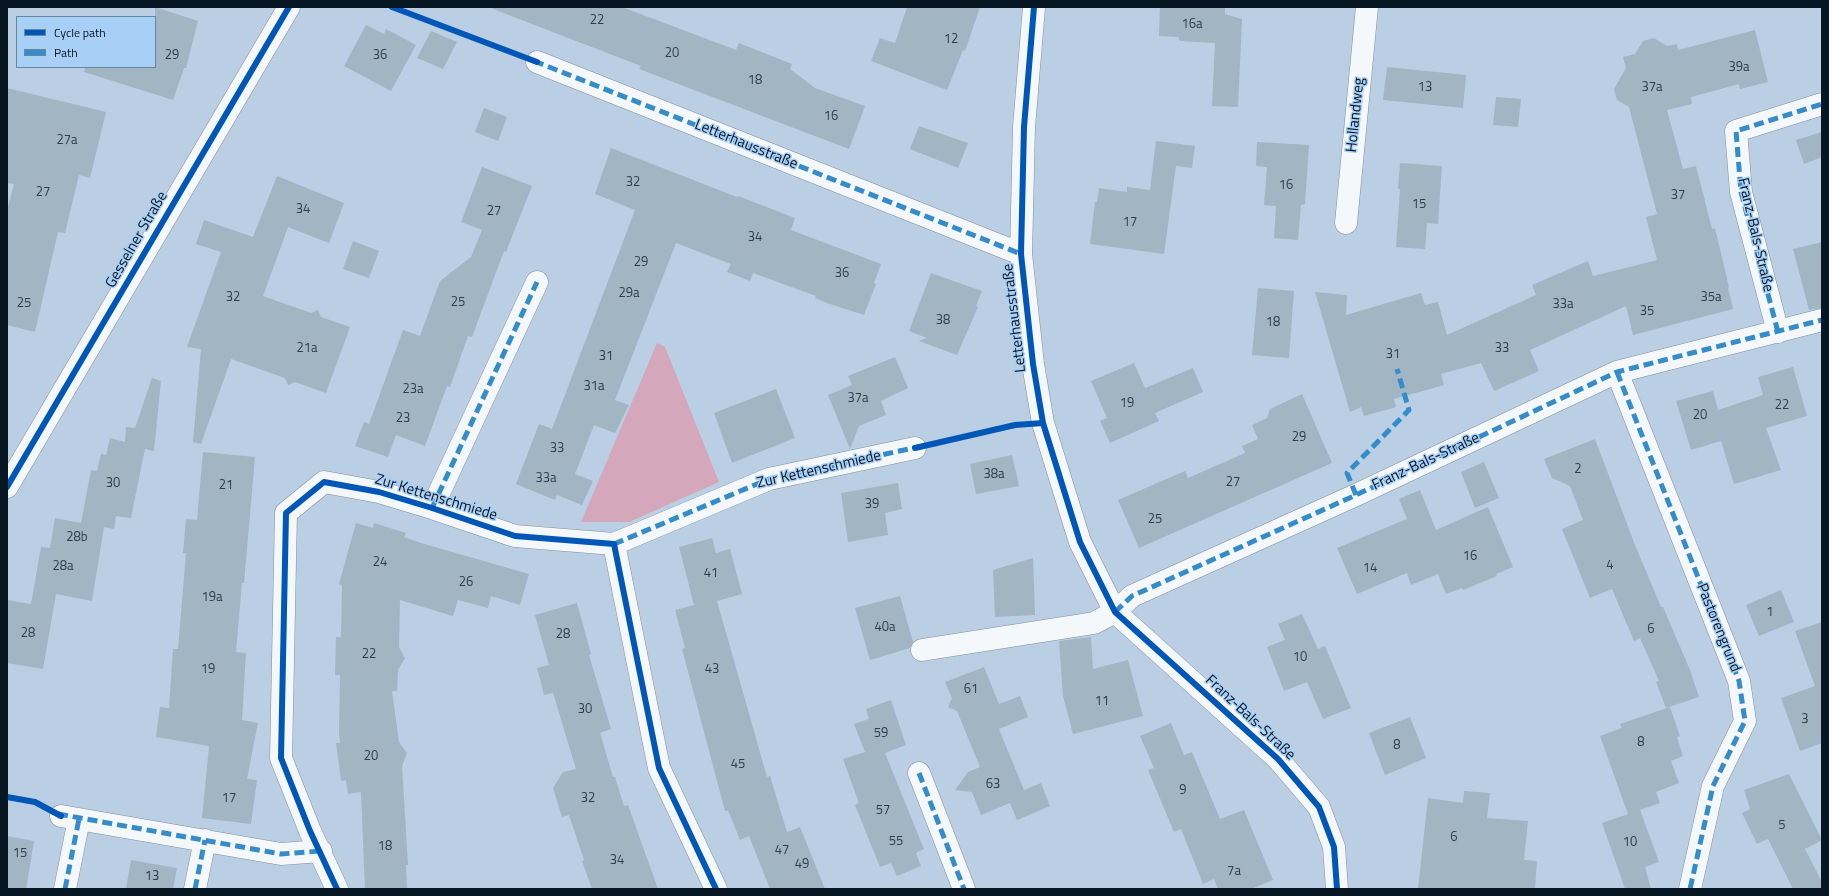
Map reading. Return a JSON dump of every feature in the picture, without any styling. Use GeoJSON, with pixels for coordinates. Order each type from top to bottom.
{"type":"FeatureCollection","features":[{"type":"Feature","properties":{"kind":"street","name":"Gesselner Straße"},"geometry":{"type":"LineString","coordinates":[[7,487],[289,7]]}},
{"type":"Feature","properties":{"kind":"street","name":"Letterhausstraße"},"geometry":{"type":"LineString","coordinates":[[1034,7],[1024,127],[1021,254],[1033,364],[1043,422],[1080,542],[1115,612]]}},
{"type":"Feature","properties":{"kind":"street","name":"Hollandweg"},"geometry":{"type":"LineString","coordinates":[[1346,223],[1367,7]]}},
{"type":"Feature","properties":{"kind":"street","name":"Letterhausstraße"},"geometry":{"type":"LineString","coordinates":[[537,62],[1021,254]]}},
{"type":"Feature","properties":{"kind":"street","name":"Franz-Bals-Straße"},"geometry":{"type":"LineString","coordinates":[[1778,332],[1741,192],[1736,131],[1822,104]]}},
{"type":"Feature","properties":{"kind":"street","name":"Zur Kettenschmiede"},"geometry":{"type":"LineString","coordinates":[[432,508],[536,282]]}},
{"type":"Feature","properties":{"kind":"street","name":"Franz-Bals-Straße"},"geometry":{"type":"LineString","coordinates":[[1337,889],[1334,847],[1319,807],[1278,759],[1115,612],[1132,596],[1356,495],[1617,372],[1822,320]]}},
{"type":"Feature","properties":{"kind":"street","name":"Pastorengrund"},"geometry":{"type":"LineString","coordinates":[[1617,372],[1739,681],[1745,720],[1713,786],[1690,889]]}},
{"type":"Feature","properties":{"kind":"street","name":"Zur Kettenschmiede"},"geometry":{"type":"LineString","coordinates":[[337,889],[321,851],[310,831],[281,758],[286,513],[324,482],[379,492],[515,536],[614,544],[769,479],[915,448]]}},
{"type":"Feature","properties":{"kind":"street"},"geometry":{"type":"LineString","coordinates":[[614,544],[659,768],[716,889]]}},
{"type":"Feature","properties":{"kind":"street"},"geometry":{"type":"LineString","coordinates":[[922,650],[1094,622],[1115,612]]}},
{"type":"Feature","properties":{"kind":"street"},"geometry":{"type":"LineString","coordinates":[[919,773],[964,889]]}},
{"type":"Feature","properties":{"kind":"street"},"geometry":{"type":"LineString","coordinates":[[65,889],[70,817],[282,854],[321,851]]}},
{"type":"Feature","properties":{"kind":"street"},"geometry":{"type":"LineString","coordinates":[[195,889],[205,840]]}},
{"type":"Feature","properties":{"kind":"shaded area"},"geometry":{"type":"Polygon","coordinates":[[[657,343],[665,347],[719,482],[629,522],[581,522],[657,343]]]}},
{"type":"Feature","properties":{"kind":"building"},"geometry":{"type":"Polygon","coordinates":[[[155,7],[198,21],[186,68],[184,68],[173,100],[84,72],[85,68],[156,68],[155,7]]]}},
{"type":"Feature","properties":{"kind":"building"},"geometry":{"type":"Polygon","coordinates":[[[493,7],[622,7],[736,50],[739,43],[792,64],[790,69],[815,88],[865,106],[849,149],[639,69],[641,66],[493,9],[493,7]]]}},
{"type":"Feature","properties":{"kind":"building"},"geometry":{"type":"Polygon","coordinates":[[[907,7],[980,7],[965,51],[963,50],[947,90],[871,61],[880,38],[895,43],[907,7]]]}},
{"type":"Feature","properties":{"kind":"building"},"geometry":{"type":"Polygon","coordinates":[[[1160,7],[1225,7],[1225,14],[1242,19],[1238,107],[1212,106],[1215,43],[1180,41],[1178,37],[1159,36],[1160,7]]]}},
{"type":"Feature","properties":{"kind":"building"},"geometry":{"type":"Polygon","coordinates":[[[366,25],[384,34],[386,29],[416,45],[391,91],[344,66],[366,25]]]}},
{"type":"Feature","properties":{"kind":"building"},"geometry":{"type":"Polygon","coordinates":[[[1755,30],[1768,82],[1740,89],[1739,84],[1691,97],[1692,104],[1667,110],[1683,169],[1696,166],[1712,229],[1715,228],[1733,309],[1633,335],[1626,306],[1530,350],[1539,371],[1494,391],[1481,363],[1441,374],[1444,385],[1394,399],[1396,407],[1364,416],[1361,407],[1350,412],[1315,292],[1347,295],[1346,315],[1421,293],[1425,305],[1438,302],[1447,335],[1536,295],[1532,285],[1588,261],[1593,276],[1657,260],[1646,217],[1657,214],[1629,107],[1617,100],[1614,89],[1626,68],[1623,57],[1635,54],[1643,41],[1654,38],[1667,46],[1677,44],[1678,50],[1755,30]]]}},
{"type":"Feature","properties":{"kind":"building"},"geometry":{"type":"Polygon","coordinates":[[[431,31],[457,42],[443,69],[417,58],[431,31]]]}},
{"type":"Feature","properties":{"kind":"building"},"geometry":{"type":"Polygon","coordinates":[[[1387,67],[1466,75],[1463,108],[1383,100],[1387,67]]]}},
{"type":"Feature","properties":{"kind":"building"},"geometry":{"type":"Polygon","coordinates":[[[7,88],[106,112],[90,178],[79,175],[65,233],[58,232],[35,332],[7,325],[7,211],[14,184],[7,183],[7,88]]]}},
{"type":"Feature","properties":{"kind":"building"},"geometry":{"type":"Polygon","coordinates":[[[1496,97],[1521,99],[1518,127],[1493,125],[1496,97]]]}},
{"type":"Feature","properties":{"kind":"building"},"geometry":{"type":"Polygon","coordinates":[[[484,108],[507,117],[498,141],[475,132],[484,108]]]}},
{"type":"Feature","properties":{"kind":"building"},"geometry":{"type":"Polygon","coordinates":[[[919,126],[968,143],[958,168],[910,149],[919,126]]]}},
{"type":"Feature","properties":{"kind":"building"},"geometry":{"type":"Polygon","coordinates":[[[1822,132],[1822,157],[1804,164],[1796,140],[1822,132]]]}},
{"type":"Feature","properties":{"kind":"building"},"geometry":{"type":"Polygon","coordinates":[[[1156,141],[1195,146],[1192,168],[1176,166],[1164,254],[1090,244],[1095,202],[1097,202],[1099,188],[1127,192],[1127,187],[1150,190],[1156,141]]]}},
{"type":"Feature","properties":{"kind":"building"},"geometry":{"type":"Polygon","coordinates":[[[1257,142],[1309,145],[1305,204],[1301,205],[1298,240],[1274,238],[1276,206],[1264,205],[1267,167],[1256,166],[1257,142]]]}},
{"type":"Feature","properties":{"kind":"building"},"geometry":{"type":"Polygon","coordinates":[[[611,148],[795,218],[791,230],[881,264],[874,283],[876,284],[864,315],[827,303],[815,298],[816,296],[753,273],[750,281],[727,272],[731,264],[676,243],[615,400],[629,405],[615,433],[594,425],[575,474],[593,481],[582,505],[557,495],[555,500],[516,484],[539,424],[552,429],[635,210],[595,194],[611,148]]]}},
{"type":"Feature","properties":{"kind":"building"},"geometry":{"type":"Polygon","coordinates":[[[1400,163],[1442,166],[1438,224],[1427,223],[1425,249],[1396,247],[1400,189],[1398,189],[1400,163]]]}},
{"type":"Feature","properties":{"kind":"building"},"geometry":{"type":"Polygon","coordinates":[[[482,167],[532,186],[506,252],[504,251],[472,337],[468,336],[450,387],[447,386],[425,446],[396,435],[388,457],[355,446],[364,422],[369,424],[403,330],[420,336],[440,281],[471,257],[482,230],[461,222],[482,167]]]}},
{"type":"Feature","properties":{"kind":"building"},"geometry":{"type":"Polygon","coordinates":[[[277,176],[344,203],[329,243],[288,227],[263,296],[311,313],[318,310],[321,317],[350,327],[326,393],[295,382],[288,385],[285,378],[231,359],[201,444],[193,442],[201,349],[187,347],[221,252],[196,244],[204,220],[253,237],[277,176]]]}},
{"type":"Feature","properties":{"kind":"building"},"geometry":{"type":"Polygon","coordinates":[[[353,241],[379,251],[369,278],[343,269],[353,241]]]}},
{"type":"Feature","properties":{"kind":"building"},"geometry":{"type":"Polygon","coordinates":[[[1822,242],[1822,308],[1809,310],[1793,249],[1822,242]]]}},
{"type":"Feature","properties":{"kind":"building"},"geometry":{"type":"Polygon","coordinates":[[[931,273],[982,291],[976,306],[978,307],[957,355],[919,341],[927,338],[909,331],[931,273]]]}},
{"type":"Feature","properties":{"kind":"building"},"geometry":{"type":"Polygon","coordinates":[[[1258,288],[1294,291],[1289,358],[1252,355],[1258,288]]]}},
{"type":"Feature","properties":{"kind":"building"},"geometry":{"type":"Polygon","coordinates":[[[895,357],[908,388],[881,401],[886,415],[859,426],[850,449],[828,395],[852,385],[848,376],[895,357]]]}},
{"type":"Feature","properties":{"kind":"building"},"geometry":{"type":"Polygon","coordinates":[[[1134,363],[1145,388],[1193,368],[1203,392],[1155,413],[1159,421],[1110,443],[1100,421],[1107,418],[1091,381],[1134,363]]]}},
{"type":"Feature","properties":{"kind":"building"},"geometry":{"type":"Polygon","coordinates":[[[1793,367],[1807,416],[1766,428],[1781,470],[1734,484],[1721,441],[1691,450],[1676,401],[1713,391],[1718,410],[1763,395],[1758,377],[1793,367]]]}},
{"type":"Feature","properties":{"kind":"building"},"geometry":{"type":"Polygon","coordinates":[[[152,378],[161,381],[154,451],[145,449],[131,518],[116,516],[114,529],[104,527],[92,601],[56,594],[43,669],[7,663],[7,600],[31,604],[41,547],[50,548],[55,518],[81,523],[91,470],[97,471],[101,454],[106,455],[110,438],[125,442],[126,427],[135,428],[152,378]]]}},
{"type":"Feature","properties":{"kind":"building"},"geometry":{"type":"Polygon","coordinates":[[[776,389],[795,438],[732,463],[714,413],[776,389]]]}},
{"type":"Feature","properties":{"kind":"building"},"geometry":{"type":"Polygon","coordinates":[[[1302,394],[1332,463],[1139,548],[1118,500],[1185,471],[1188,478],[1245,453],[1242,446],[1258,439],[1252,425],[1267,418],[1270,409],[1302,394]]]}},
{"type":"Feature","properties":{"kind":"building"},"geometry":{"type":"Polygon","coordinates":[[[1595,439],[1635,545],[1690,670],[1699,697],[1666,708],[1656,682],[1659,681],[1640,638],[1634,641],[1612,589],[1590,598],[1562,529],[1583,520],[1570,486],[1552,478],[1544,459],[1595,439]]]}},
{"type":"Feature","properties":{"kind":"building"},"geometry":{"type":"Polygon","coordinates":[[[203,452],[255,457],[244,583],[242,583],[236,652],[246,653],[242,720],[258,723],[247,779],[257,780],[251,824],[202,818],[209,746],[156,737],[160,707],[169,708],[173,649],[178,649],[186,553],[183,553],[186,519],[197,520],[203,452]]]}},
{"type":"Feature","properties":{"kind":"building"},"geometry":{"type":"Polygon","coordinates":[[[1012,455],[1019,486],[976,494],[970,464],[1012,455]]]}},
{"type":"Feature","properties":{"kind":"building"},"geometry":{"type":"Polygon","coordinates":[[[1484,462],[1499,498],[1475,508],[1461,472],[1484,462]]]}},
{"type":"Feature","properties":{"kind":"building"},"geometry":{"type":"Polygon","coordinates":[[[898,483],[902,509],[885,513],[888,535],[848,542],[841,493],[898,483]]]}},
{"type":"Feature","properties":{"kind":"building"},"geometry":{"type":"Polygon","coordinates":[[[1420,490],[1436,530],[1488,507],[1513,567],[1496,574],[1497,576],[1463,590],[1462,588],[1446,594],[1438,574],[1411,585],[1407,573],[1357,594],[1337,548],[1407,519],[1399,499],[1420,490]]]}},
{"type":"Feature","properties":{"kind":"building"},"geometry":{"type":"Polygon","coordinates":[[[356,523],[373,528],[374,523],[406,533],[404,537],[421,543],[529,574],[520,605],[491,596],[488,608],[458,600],[453,616],[400,600],[399,647],[405,658],[398,670],[397,691],[392,691],[399,742],[407,753],[402,766],[408,865],[406,865],[407,889],[365,889],[361,792],[348,794],[346,780],[341,781],[336,743],[340,743],[340,675],[335,675],[336,637],[341,637],[342,585],[339,584],[356,523]]]}},
{"type":"Feature","properties":{"kind":"building"},"geometry":{"type":"Polygon","coordinates":[[[712,538],[716,553],[730,549],[742,594],[717,601],[767,777],[770,776],[787,832],[800,827],[825,889],[770,889],[749,836],[740,840],[728,810],[725,811],[682,649],[685,648],[675,610],[694,605],[679,547],[712,538]]]}},
{"type":"Feature","properties":{"kind":"building"},"geometry":{"type":"Polygon","coordinates":[[[1033,558],[1035,615],[995,617],[993,570],[1033,558]]]}},
{"type":"Feature","properties":{"kind":"building"},"geometry":{"type":"Polygon","coordinates":[[[1781,590],[1794,622],[1759,636],[1746,605],[1781,590]]]}},
{"type":"Feature","properties":{"kind":"building"},"geometry":{"type":"Polygon","coordinates":[[[900,596],[913,642],[910,648],[870,660],[855,608],[900,596]]]}},
{"type":"Feature","properties":{"kind":"building"},"geometry":{"type":"Polygon","coordinates":[[[577,603],[591,654],[589,655],[611,729],[600,733],[613,777],[615,777],[624,806],[628,805],[658,889],[592,889],[582,861],[584,860],[569,815],[562,817],[553,788],[563,772],[576,769],[553,693],[544,695],[537,668],[549,665],[535,615],[577,603]]]}},
{"type":"Feature","properties":{"kind":"building"},"geometry":{"type":"Polygon","coordinates":[[[1302,614],[1318,649],[1325,646],[1351,708],[1323,719],[1307,682],[1284,691],[1267,647],[1285,640],[1278,624],[1302,614]]]}},
{"type":"Feature","properties":{"kind":"building"},"geometry":{"type":"Polygon","coordinates":[[[1822,622],[1822,743],[1800,751],[1781,698],[1815,686],[1795,631],[1822,622]]]}},
{"type":"Feature","properties":{"kind":"building"},"geometry":{"type":"Polygon","coordinates":[[[1091,637],[1093,669],[1128,660],[1143,716],[1073,734],[1063,696],[1059,641],[1091,637]]]}},
{"type":"Feature","properties":{"kind":"building"},"geometry":{"type":"Polygon","coordinates":[[[984,667],[999,704],[1020,696],[1028,717],[999,729],[1024,790],[1041,783],[1050,806],[1017,820],[1010,803],[981,815],[972,792],[955,790],[968,772],[980,767],[957,711],[948,707],[952,698],[945,682],[984,667]]]}},
{"type":"Feature","properties":{"kind":"building"},"geometry":{"type":"Polygon","coordinates":[[[891,700],[906,745],[885,753],[924,849],[916,853],[921,866],[897,876],[891,863],[880,867],[855,805],[859,803],[843,759],[865,752],[854,724],[869,719],[866,709],[891,700]]]}},
{"type":"Feature","properties":{"kind":"building"},"geometry":{"type":"Polygon","coordinates":[[[1670,707],[1680,736],[1677,737],[1683,756],[1671,761],[1679,783],[1656,792],[1660,803],[1628,814],[1600,736],[1622,728],[1620,724],[1670,707]]]}},
{"type":"Feature","properties":{"kind":"building"},"geometry":{"type":"Polygon","coordinates":[[[1410,717],[1426,758],[1385,775],[1369,733],[1410,717]]]}},
{"type":"Feature","properties":{"kind":"building"},"geometry":{"type":"Polygon","coordinates":[[[1171,723],[1184,755],[1192,752],[1220,819],[1244,810],[1273,880],[1251,889],[1218,889],[1214,879],[1203,884],[1181,829],[1174,832],[1148,770],[1154,768],[1140,736],[1171,723]]]}},
{"type":"Feature","properties":{"kind":"building"},"geometry":{"type":"Polygon","coordinates":[[[1789,774],[1822,840],[1805,849],[1822,882],[1822,889],[1793,889],[1768,839],[1757,844],[1742,813],[1750,809],[1744,790],[1789,774]]]}},
{"type":"Feature","properties":{"kind":"building"},"geometry":{"type":"Polygon","coordinates":[[[1464,791],[1490,793],[1487,818],[1528,821],[1524,860],[1537,861],[1535,889],[1418,889],[1428,798],[1463,803],[1464,791]]]}},
{"type":"Feature","properties":{"kind":"building"},"geometry":{"type":"Polygon","coordinates":[[[1640,810],[1659,862],[1645,867],[1651,889],[1625,889],[1602,823],[1640,810]]]}},
{"type":"Feature","properties":{"kind":"building"},"geometry":{"type":"Polygon","coordinates":[[[7,836],[34,841],[26,889],[7,889],[7,836]]]}},
{"type":"Feature","properties":{"kind":"building"},"geometry":{"type":"Polygon","coordinates":[[[131,860],[177,868],[173,889],[126,889],[131,860]]]}},
{"type":"Feature","properties":{"kind":"marked path"},"geometry":{"type":"LineString","coordinates":[[534,61],[1021,254]]}},
{"type":"Feature","properties":{"kind":"marked path"},"geometry":{"type":"LineString","coordinates":[[1778,332],[1741,192],[1736,131],[1822,104]]}},
{"type":"Feature","properties":{"kind":"marked path"},"geometry":{"type":"LineString","coordinates":[[432,508],[537,282]]}},
{"type":"Feature","properties":{"kind":"marked path"},"geometry":{"type":"LineString","coordinates":[[1115,612],[1132,596],[1356,495],[1617,372],[1822,320]]}},
{"type":"Feature","properties":{"kind":"marked path"},"geometry":{"type":"LineString","coordinates":[[1356,495],[1347,473],[1409,410],[1397,369]]}},
{"type":"Feature","properties":{"kind":"marked path"},"geometry":{"type":"LineString","coordinates":[[1617,372],[1739,681],[1745,721],[1713,786],[1690,889]]}},
{"type":"Feature","properties":{"kind":"marked path"},"geometry":{"type":"LineString","coordinates":[[614,544],[769,479],[918,447]]}},
{"type":"Feature","properties":{"kind":"marked path"},"geometry":{"type":"LineString","coordinates":[[919,773],[964,889]]}},
{"type":"Feature","properties":{"kind":"marked path"},"geometry":{"type":"LineString","coordinates":[[58,814],[281,854],[321,851]]}},
{"type":"Feature","properties":{"kind":"marked path"},"geometry":{"type":"LineString","coordinates":[[65,889],[79,819]]}},
{"type":"Feature","properties":{"kind":"marked path"},"geometry":{"type":"LineString","coordinates":[[195,889],[205,840]]}},
{"type":"Feature","properties":{"kind":"cycle path"},"geometry":{"type":"LineString","coordinates":[[7,487],[289,7]]}},
{"type":"Feature","properties":{"kind":"cycle path"},"geometry":{"type":"LineString","coordinates":[[392,7],[537,62]]}},
{"type":"Feature","properties":{"kind":"cycle path"},"geometry":{"type":"LineString","coordinates":[[1034,7],[1024,127],[1021,254],[1033,364],[1043,423],[1080,542],[1115,612],[1278,759],[1319,807],[1334,847],[1337,889]]}},
{"type":"Feature","properties":{"kind":"cycle path"},"geometry":{"type":"LineString","coordinates":[[915,448],[1015,425],[1043,423]]}},
{"type":"Feature","properties":{"kind":"cycle path"},"geometry":{"type":"LineString","coordinates":[[337,889],[310,831],[281,758],[286,513],[324,482],[379,492],[515,536],[614,544],[659,768],[716,889]]}},
{"type":"Feature","properties":{"kind":"cycle path"},"geometry":{"type":"LineString","coordinates":[[7,797],[35,802],[61,816]]}}]}
